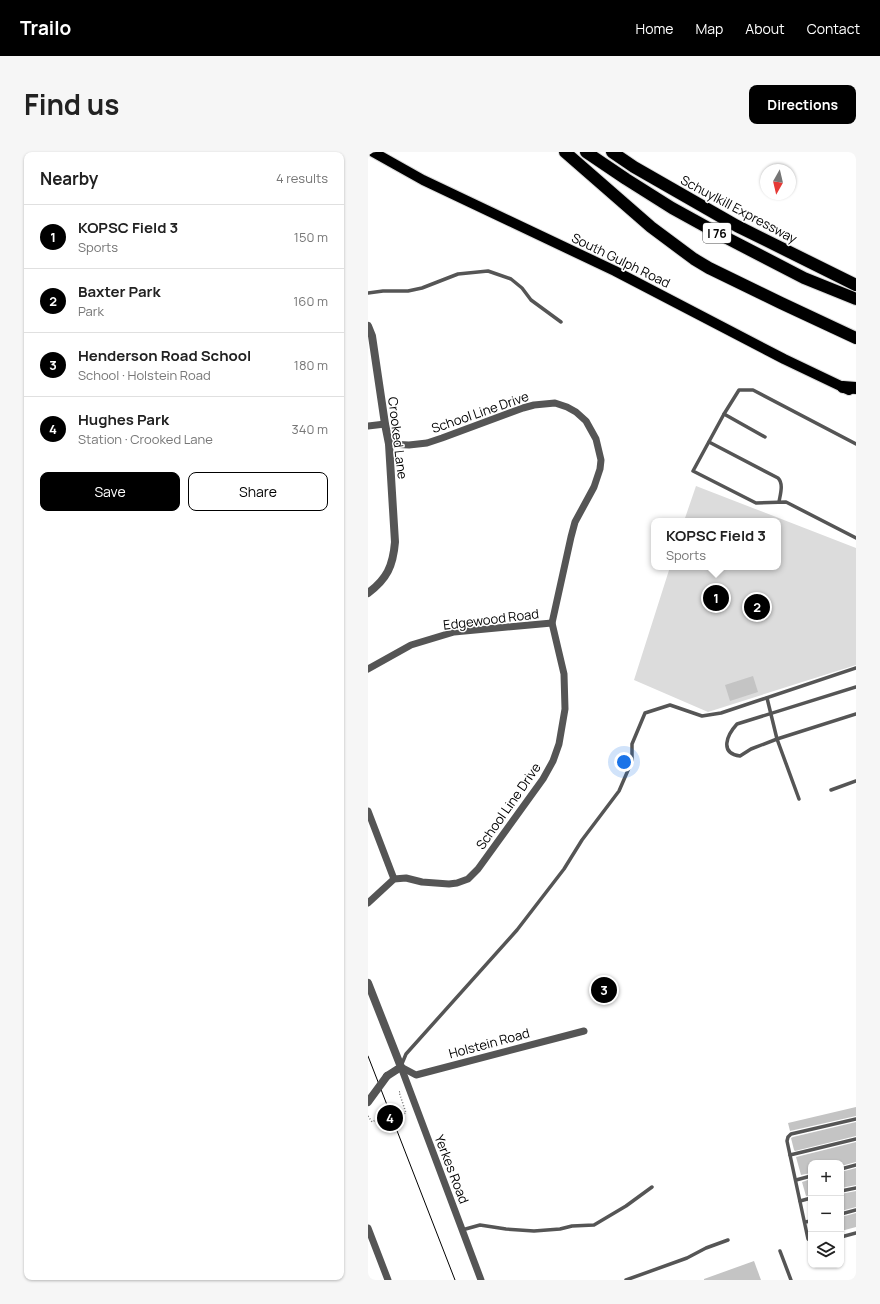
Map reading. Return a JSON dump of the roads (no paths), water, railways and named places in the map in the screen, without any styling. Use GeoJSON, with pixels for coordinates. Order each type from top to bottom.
{"type":"FeatureCollection","features":[{"type":"Feature","properties":{"kind":"highway"},"geometry":{"type":"LineString","coordinates":[[565,152],[651,227],[694,259],[709,268],[856,338]]}},
{"type":"Feature","properties":{"kind":"highway","name":"I 76"},"geometry":{"type":"LineString","coordinates":[[586,152],[672,208],[721,235],[804,278],[856,299]]}},
{"type":"Feature","properties":{"kind":"highway","name":"Schuylkill Expressway"},"geometry":{"type":"LineString","coordinates":[[612,152],[634,167],[736,226],[856,285]]}},
{"type":"Feature","properties":{"kind":"highway"},"geometry":{"type":"LineString","coordinates":[[843,387],[856,388]]}},
{"type":"Feature","properties":{"kind":"main road","name":"South Gulph Road"},"geometry":{"type":"LineString","coordinates":[[373,152],[423,180],[615,270],[784,359],[856,394]]}},
{"type":"Feature","properties":{"kind":"street","name":"Crooked Lane"},"geometry":{"type":"LineString","coordinates":[[368,593],[384,579],[390,569],[394,556],[395,542],[390,444],[385,424],[369,330]]}},
{"type":"Feature","properties":{"kind":"street","name":"School Line Drive"},"geometry":{"type":"LineString","coordinates":[[390,444],[409,445],[427,443],[534,404],[555,403],[576,412],[586,421],[596,439],[601,460],[600,469],[594,487],[575,522],[570,537],[552,623],[564,674],[565,709],[559,744],[553,761],[543,779],[478,869],[468,879],[449,884],[422,882],[406,878],[394,879]]}},
{"type":"Feature","properties":{"kind":"street"},"geometry":{"type":"LineString","coordinates":[[368,426],[385,424]]}},
{"type":"Feature","properties":{"kind":"street","name":"Edgewood Road"},"geometry":{"type":"LineString","coordinates":[[368,669],[411,645],[454,632],[552,623]]}},
{"type":"Feature","properties":{"kind":"street"},"geometry":{"type":"LineString","coordinates":[[368,811],[394,879],[368,903]]}},
{"type":"Feature","properties":{"kind":"street"},"geometry":{"type":"LineString","coordinates":[[368,983],[401,1067],[387,1076],[368,1102]]}},
{"type":"Feature","properties":{"kind":"street","name":"Holstein Road"},"geometry":{"type":"LineString","coordinates":[[401,1067],[416,1075],[584,1031]]}},
{"type":"Feature","properties":{"kind":"street","name":"Yerkes Road"},"geometry":{"type":"LineString","coordinates":[[401,1067],[481,1280]]}},
{"type":"Feature","properties":{"kind":"street"},"geometry":{"type":"LineString","coordinates":[[368,1228],[388,1280]]}},
{"type":"Feature","properties":{"kind":"lane"},"geometry":{"type":"LineString","coordinates":[[368,293],[422,288],[458,274],[488,271],[511,279],[522,288],[531,300],[561,322]]}},
{"type":"Feature","properties":{"kind":"lane"},"geometry":{"type":"LineString","coordinates":[[856,444],[753,390],[739,390],[693,471],[756,503],[786,502],[856,538]]}},
{"type":"Feature","properties":{"kind":"lane"},"geometry":{"type":"LineString","coordinates":[[724,414],[765,437]]}},
{"type":"Feature","properties":{"kind":"lane"},"geometry":{"type":"LineString","coordinates":[[709,442],[778,478],[781,481],[779,502]]}},
{"type":"Feature","properties":{"kind":"lane"},"geometry":{"type":"LineString","coordinates":[[401,1067],[406,1054],[517,930],[564,869],[582,840],[618,791],[632,761],[632,744],[645,713],[670,705],[702,716],[721,713],[856,668]]}},
{"type":"Feature","properties":{"kind":"lane"},"geometry":{"type":"LineString","coordinates":[[856,686],[737,724],[729,734],[726,746],[727,750],[732,754],[740,756],[752,749],[777,739],[856,714]]}},
{"type":"Feature","properties":{"kind":"lane"},"geometry":{"type":"LineString","coordinates":[[767,698],[777,739],[799,799]]}},
{"type":"Feature","properties":{"kind":"lane"},"geometry":{"type":"LineString","coordinates":[[831,790],[856,781]]}},
{"type":"Feature","properties":{"kind":"lane"},"geometry":{"type":"LineString","coordinates":[[808,1239],[787,1141],[788,1137],[791,1134],[856,1119]]}},
{"type":"Feature","properties":{"kind":"lane"},"geometry":{"type":"LineString","coordinates":[[790,1155],[856,1139]]}},
{"type":"Feature","properties":{"kind":"lane"},"geometry":{"type":"LineString","coordinates":[[844,1168],[856,1165]]}},
{"type":"Feature","properties":{"kind":"lane"},"geometry":{"type":"LineString","coordinates":[[796,1180],[808,1177]]}},
{"type":"Feature","properties":{"kind":"lane"},"geometry":{"type":"LineString","coordinates":[[462,1230],[480,1225],[534,1231],[594,1225],[626,1206],[652,1187]]}},
{"type":"Feature","properties":{"kind":"lane"},"geometry":{"type":"LineString","coordinates":[[844,1190],[856,1188]]}},
{"type":"Feature","properties":{"kind":"lane"},"geometry":{"type":"LineString","coordinates":[[800,1201],[808,1199]]}},
{"type":"Feature","properties":{"kind":"lane"},"geometry":{"type":"LineString","coordinates":[[844,1213],[856,1210]]}},
{"type":"Feature","properties":{"kind":"lane"},"geometry":{"type":"LineString","coordinates":[[844,1236],[856,1233]]}},
{"type":"Feature","properties":{"kind":"lane"},"geometry":{"type":"LineString","coordinates":[[626,1280],[687,1258],[706,1248],[728,1240]]}},
{"type":"Feature","properties":{"kind":"lane"},"geometry":{"type":"LineString","coordinates":[[780,1251],[791,1280]]}},
{"type":"Feature","properties":{"kind":"tram line"},"geometry":{"type":"LineString","coordinates":[[368,1056],[455,1280]]}},
{"type":"Feature","properties":{"kind":"place","name":"KOPSC Field 3"},"geometry":{"type":"Point","coordinates":[716,598]}},
{"type":"Feature","properties":{"kind":"place","name":"Baxter Park"},"geometry":{"type":"Point","coordinates":[757,607]}},
{"type":"Feature","properties":{"kind":"place","name":"Henderson Road School"},"geometry":{"type":"Point","coordinates":[604,990]}},
{"type":"Feature","properties":{"kind":"place","name":"Hughes Park"},"geometry":{"type":"Point","coordinates":[390,1118]}}]}
